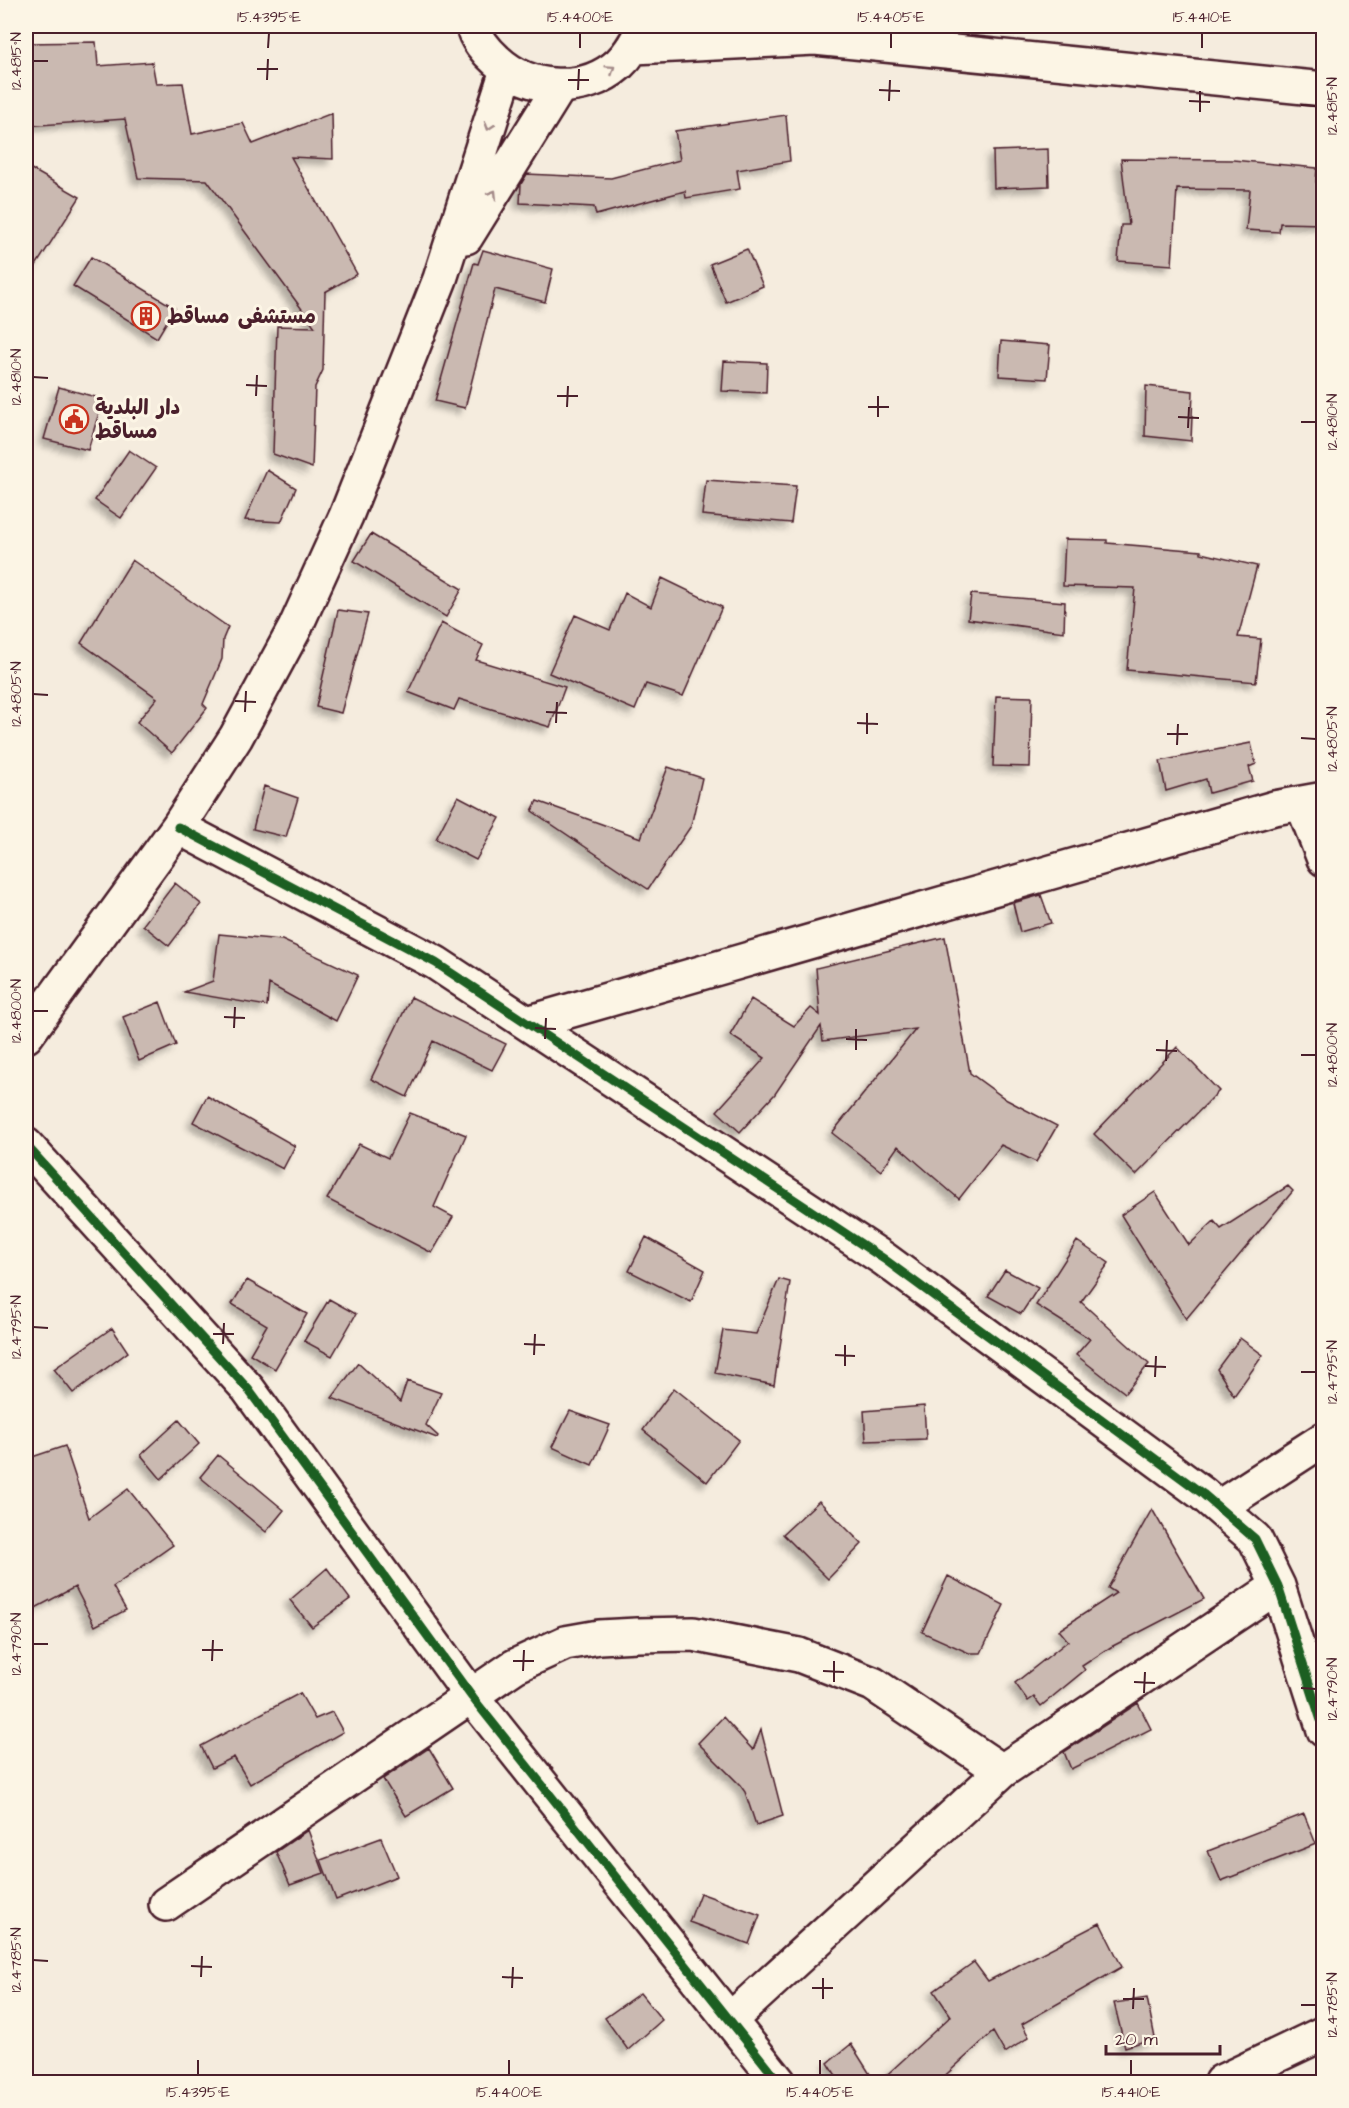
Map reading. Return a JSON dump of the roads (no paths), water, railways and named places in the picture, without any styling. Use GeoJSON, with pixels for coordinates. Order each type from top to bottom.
{"type":"FeatureCollection","features":[{"type":"Feature","properties":{"kind":"main road"},"geometry":{"type":"LineString","coordinates":[[468,27],[487,53],[507,70],[523,79],[560,86],[581,83],[602,76],[620,64],[639,36],[801,32],[1323,89]]}},
{"type":"Feature","properties":{"kind":"main road"},"geometry":{"type":"LineString","coordinates":[[26,1036],[178,827],[236,737],[296,628],[346,516],[440,279],[507,70]]}},
{"type":"Feature","properties":{"kind":"main road"},"geometry":{"type":"LineString","coordinates":[[440,279],[560,86]]}},
{"type":"Feature","properties":{"kind":"main road"},"geometry":{"type":"LineString","coordinates":[[527,1023],[1274,808],[1313,801],[1323,859]]}},
{"type":"Feature","properties":{"kind":"main road"},"geometry":{"type":"LineString","coordinates":[[178,827],[436,963],[884,1259],[1219,1507],[1255,1539],[1278,1586],[1323,1730]]}},
{"type":"Feature","properties":{"kind":"main road"},"geometry":{"type":"LineString","coordinates":[[26,1145],[248,1389],[472,1696],[779,2082]]}},
{"type":"Feature","properties":{"kind":"main road"},"geometry":{"type":"LineString","coordinates":[[1219,1507],[1323,1439]]}},
{"type":"Feature","properties":{"kind":"main road"},"geometry":{"type":"LineString","coordinates":[[730,2020],[1002,1771],[1278,1586]]}},
{"type":"Feature","properties":{"kind":"main road"},"geometry":{"type":"LineString","coordinates":[[166,1904],[515,1666],[565,1643],[609,1636],[693,1634],[799,1655],[873,1684],[1002,1771]]}},
{"type":"Feature","properties":{"kind":"main road"},"geometry":{"type":"LineString","coordinates":[[1221,2082],[1323,2032]]}},
{"type":"Feature","properties":{"kind":"place","name":"مستشفى مساقط"},"geometry":{"type":"Point","coordinates":[146,316]}},
{"type":"Feature","properties":{"kind":"place","name":"دار البلدية مساقط"},"geometry":{"type":"Point","coordinates":[74,419]}}]}
